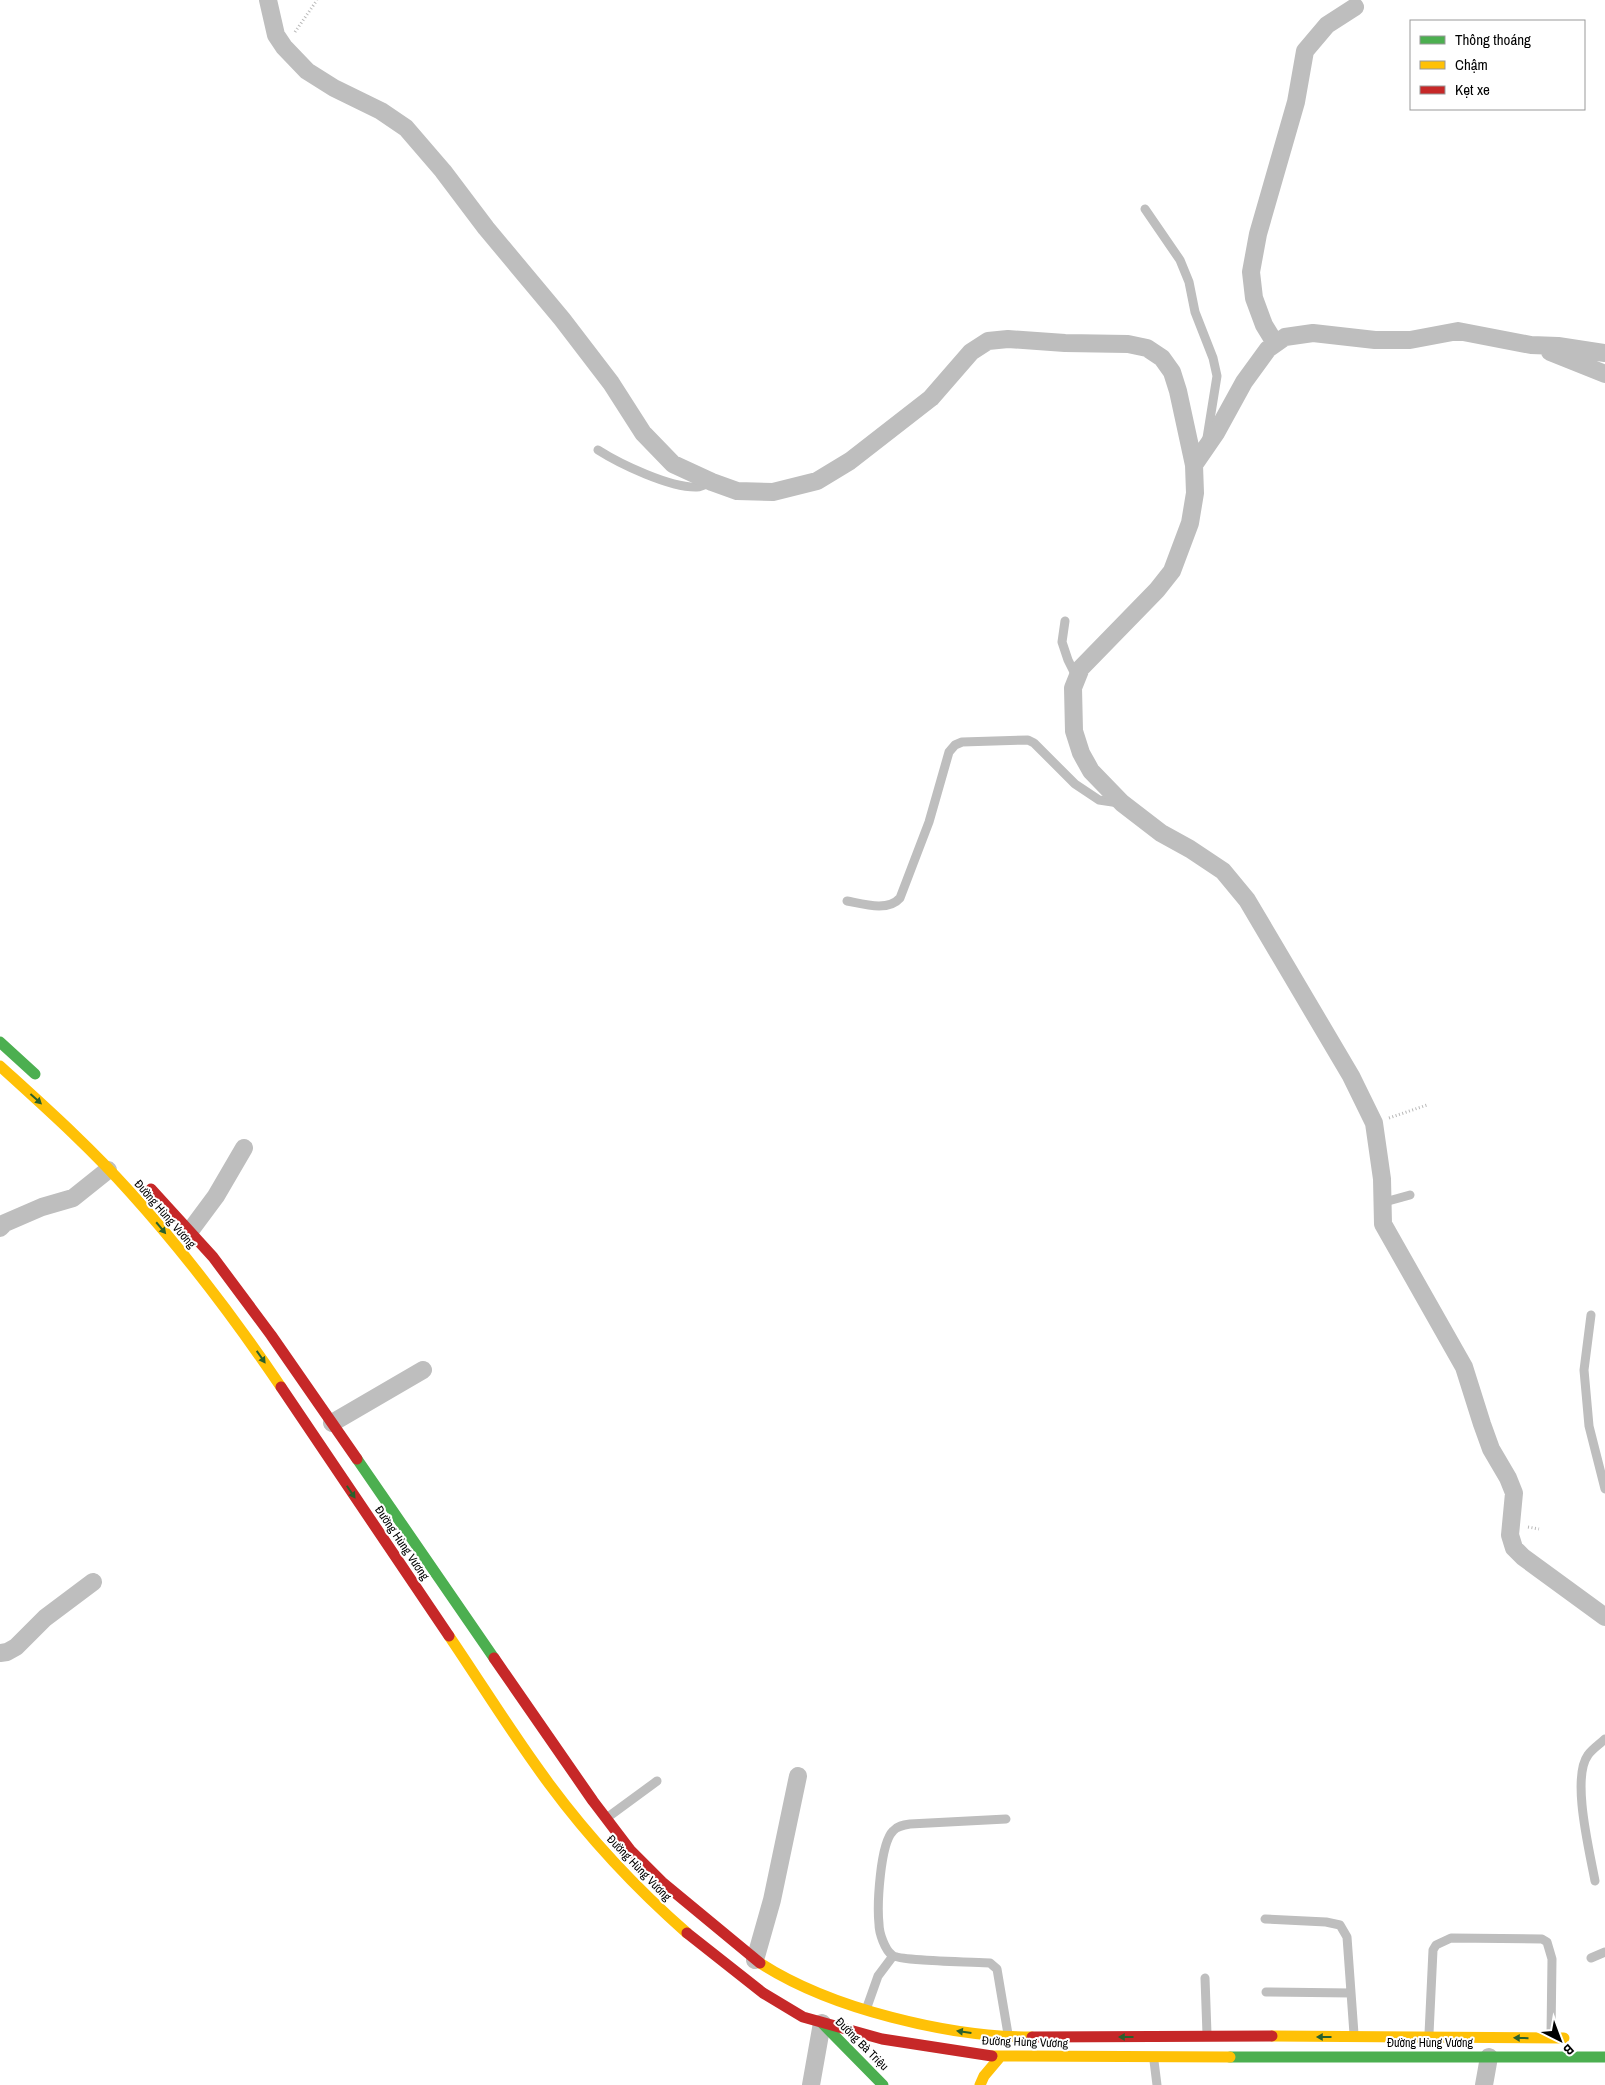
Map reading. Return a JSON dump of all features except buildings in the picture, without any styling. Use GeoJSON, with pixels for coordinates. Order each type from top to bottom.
{"type":"FeatureCollection","features":[{"type":"Feature","properties":{"kind":"main road"},"geometry":{"type":"LineString","coordinates":[[0,1042],[44,1081]]}},
{"type":"Feature","properties":{"kind":"main road","name":"Đường Hùng Vương"},"geometry":{"type":"LineString","coordinates":[[0,1066],[111,1166],[210,1287],[260,1356],[544,1776],[580,1826],[651,1902],[707,1951],[791,2011],[866,2010],[927,2026],[1004,2036],[1578,2038]]}},
{"type":"Feature","properties":{"kind":"main road","name":"Đường Hùng Vương"},"geometry":{"type":"LineString","coordinates":[[140,1177],[213,1257],[271,1335],[606,1819],[631,1851],[662,1882],[755,1960],[826,2010],[868,2036],[914,2046],[1000,2057],[1605,2057]]}},
{"type":"Feature","properties":{"kind":"main road","name":"Đường Bà Triệu"},"geometry":{"type":"LineString","coordinates":[[826,2010],[883,2085]]}},
{"type":"Feature","properties":{"kind":"main road"},"geometry":{"type":"LineString","coordinates":[[980,2085],[984,2076],[1000,2057],[1004,2036]]}},
{"type":"Feature","properties":{"kind":"main road"},"geometry":{"type":"LineString","coordinates":[[1153,2037],[1154,2058]]}},
{"type":"Feature","properties":{"kind":"street"},"geometry":{"type":"LineString","coordinates":[[268,0],[276,35],[284,47],[307,71],[334,88],[381,111],[406,128],[562,319],[611,383],[643,432],[673,464],[712,482],[737,490],[773,492],[817,481],[850,461],[932,398],[971,352],[988,341],[1008,339],[1065,343],[1128,344],[1147,348],[1162,358],[1172,372],[1178,391],[1194,465],[1195,493],[1190,523],[1172,570],[1157,590],[1081,668],[1073,688],[1074,731],[1080,754],[1091,772],[1122,803],[1161,833],[1190,849],[1223,871],[1247,900],[1351,1076],[1374,1123],[1382,1179],[1381,1203],[1383,1224],[1464,1367],[1491,1449],[1508,1478],[1514,1493],[1510,1535],[1514,1548],[1523,1557],[1605,1617]]}},
{"type":"Feature","properties":{"kind":"street"},"geometry":{"type":"LineString","coordinates":[[1275,343],[1264,325],[1254,298],[1252,272],[1258,234],[1296,102],[1305,51],[1327,25],[1356,7]]}},
{"type":"Feature","properties":{"kind":"street"},"geometry":{"type":"LineString","coordinates":[[1194,465],[1244,382],[1268,349],[1285,337],[1313,333],[1375,340],[1410,340],[1458,331],[1531,345],[1558,346],[1605,353]]}},
{"type":"Feature","properties":{"kind":"street"},"geometry":{"type":"LineString","coordinates":[[1531,345],[1605,374]]}},
{"type":"Feature","properties":{"kind":"street"},"geometry":{"type":"LineString","coordinates":[[190,1231],[216,1196],[244,1148]]}},
{"type":"Feature","properties":{"kind":"street"},"geometry":{"type":"LineString","coordinates":[[2,1223],[42,1207],[73,1198],[111,1166]]}},
{"type":"Feature","properties":{"kind":"street"},"geometry":{"type":"LineString","coordinates":[[332,1423],[423,1370]]}},
{"type":"Feature","properties":{"kind":"street"},"geometry":{"type":"LineString","coordinates":[[0,1653],[7,1652],[16,1647],[45,1618],[93,1582]]}},
{"type":"Feature","properties":{"kind":"street"},"geometry":{"type":"LineString","coordinates":[[755,1960],[772,1900],[798,1776]]}},
{"type":"Feature","properties":{"kind":"street"},"geometry":{"type":"LineString","coordinates":[[811,2085],[826,2010]]}},
{"type":"Feature","properties":{"kind":"street"},"geometry":{"type":"LineString","coordinates":[[1484,2085],[1489,2057]]}},
{"type":"Feature","properties":{"kind":"lane"},"geometry":{"type":"LineString","coordinates":[[1145,209],[1180,260],[1189,282],[1195,312],[1213,358],[1217,376],[1205,449]]}},
{"type":"Feature","properties":{"kind":"lane"},"geometry":{"type":"LineString","coordinates":[[598,450],[624,466],[679,485],[698,488],[712,482]]}},
{"type":"Feature","properties":{"kind":"lane"},"geometry":{"type":"LineString","coordinates":[[1065,621],[1062,642],[1077,678]]}},
{"type":"Feature","properties":{"kind":"lane"},"geometry":{"type":"LineString","coordinates":[[847,901],[876,906],[891,905],[900,898],[929,822],[949,752],[955,745],[962,742],[1028,740],[1034,743],[1075,784],[1099,800],[1122,803]]}},
{"type":"Feature","properties":{"kind":"lane"},"geometry":{"type":"LineString","coordinates":[[1381,1203],[1410,1195]]}},
{"type":"Feature","properties":{"kind":"lane"},"geometry":{"type":"LineString","coordinates":[[1591,1315],[1584,1370],[1589,1426],[1605,1489]]}},
{"type":"Feature","properties":{"kind":"lane"},"geometry":{"type":"LineString","coordinates":[[1595,1881],[1580,1791],[1583,1767],[1588,1755],[1605,1739]]}},
{"type":"Feature","properties":{"kind":"lane"},"geometry":{"type":"LineString","coordinates":[[606,1819],[657,1781]]}},
{"type":"Feature","properties":{"kind":"lane"},"geometry":{"type":"LineString","coordinates":[[1004,2036],[997,1969],[994,1966],[990,1963],[897,1958],[892,1956],[884,1942],[879,1925],[882,1856],[893,1829],[910,1824],[1006,1819]]}},
{"type":"Feature","properties":{"kind":"lane"},"geometry":{"type":"LineString","coordinates":[[1265,1919],[1326,1922],[1340,1925],[1347,1938],[1354,2036]]}},
{"type":"Feature","properties":{"kind":"lane"},"geometry":{"type":"LineString","coordinates":[[1429,2036],[1432,1950],[1436,1945],[1451,1938],[1542,1939],[1550,1946],[1552,1960],[1551,2038]]}},
{"type":"Feature","properties":{"kind":"lane"},"geometry":{"type":"LineString","coordinates":[[1591,1958],[1605,1952]]}},
{"type":"Feature","properties":{"kind":"lane"},"geometry":{"type":"LineString","coordinates":[[866,2010],[878,1976],[892,1956]]}},
{"type":"Feature","properties":{"kind":"lane"},"geometry":{"type":"LineString","coordinates":[[1205,1978],[1208,2037]]}},
{"type":"Feature","properties":{"kind":"lane"},"geometry":{"type":"LineString","coordinates":[[1266,1992],[1351,1993]]}},
{"type":"Feature","properties":{"kind":"lane"},"geometry":{"type":"LineString","coordinates":[[1154,2058],[1157,2085]]}},
{"type":"Feature","properties":{"kind":"path"},"geometry":{"type":"LineString","coordinates":[[284,47],[317,0]]}},
{"type":"Feature","properties":{"kind":"traffic: fast"},"geometry":{"type":"LineString","coordinates":[[0,1042],[35,1074]]}},
{"type":"Feature","properties":{"kind":"traffic: fast"},"geometry":{"type":"LineString","coordinates":[[357,1459],[494,1658]]}},
{"type":"Feature","properties":{"kind":"traffic: fast"},"geometry":{"type":"LineString","coordinates":[[822,2023],[883,2085]]}},
{"type":"Feature","properties":{"kind":"traffic: fast"},"geometry":{"type":"LineString","coordinates":[[1230,2057],[1605,2057]]}},
{"type":"Feature","properties":{"kind":"traffic: slow"},"geometry":{"type":"LineString","coordinates":[[0,1066],[115,1175],[209,1287],[281,1387]]}},
{"type":"Feature","properties":{"kind":"traffic: slow"},"geometry":{"type":"LineString","coordinates":[[449,1636],[524,1748],[581,1825],[650,1899],[687,1933]]}},
{"type":"Feature","properties":{"kind":"traffic: slow"},"geometry":{"type":"LineString","coordinates":[[760,1963],[821,1994],[855,2007],[928,2026],[999,2036],[1032,2037]]}},
{"type":"Feature","properties":{"kind":"traffic: slow"},"geometry":{"type":"LineString","coordinates":[[1272,2036],[1564,2038]]}},
{"type":"Feature","properties":{"kind":"traffic: slow"},"geometry":{"type":"LineString","coordinates":[[992,2056],[1230,2057]]}},
{"type":"Feature","properties":{"kind":"traffic: slow"},"geometry":{"type":"LineString","coordinates":[[980,2085],[984,2076],[1000,2057]]}},
{"type":"Feature","properties":{"kind":"traffic: jam"},"geometry":{"type":"LineString","coordinates":[[151,1189],[213,1257],[271,1335],[357,1459]]}},
{"type":"Feature","properties":{"kind":"traffic: jam"},"geometry":{"type":"LineString","coordinates":[[281,1387],[449,1636]]}},
{"type":"Feature","properties":{"kind":"traffic: jam"},"geometry":{"type":"LineString","coordinates":[[494,1658],[593,1801],[631,1851],[662,1882],[760,1963]]}},
{"type":"Feature","properties":{"kind":"traffic: jam"},"geometry":{"type":"LineString","coordinates":[[687,1933],[763,1993],[803,2017],[882,2039],[992,2056]]}},
{"type":"Feature","properties":{"kind":"traffic: jam"},"geometry":{"type":"LineString","coordinates":[[1032,2037],[1272,2036]]}}]}
